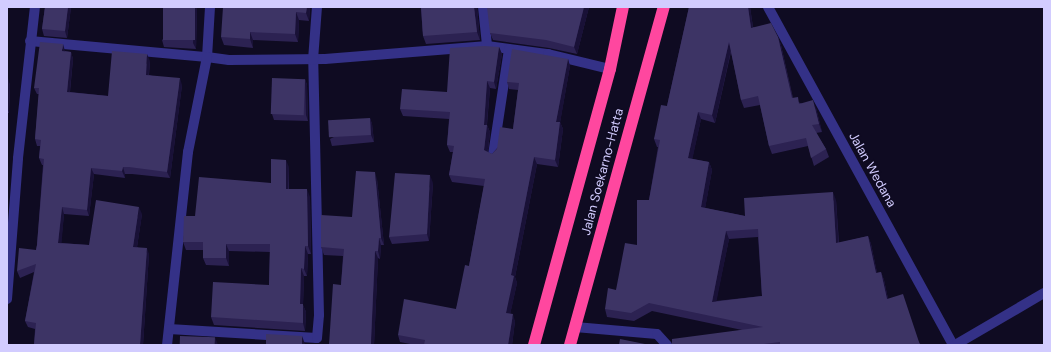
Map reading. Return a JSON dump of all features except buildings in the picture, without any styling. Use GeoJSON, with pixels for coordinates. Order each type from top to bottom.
{"type":"FeatureCollection","features":[{"type":"Feature","properties":{"kind":"highway","name":"Jalan Soekarno-Hatta"},"geometry":{"type":"LineString","coordinates":[[534,345],[610,69],[623,7]]}},
{"type":"Feature","properties":{"kind":"highway","name":"Jalan Soekarno-Hatta"},"geometry":{"type":"LineString","coordinates":[[570,345],[664,7]]}},
{"type":"Feature","properties":{"kind":"street"},"geometry":{"type":"LineString","coordinates":[[7,299],[7,276],[30,41],[35,7]]}},
{"type":"Feature","properties":{"kind":"street"},"geometry":{"type":"LineString","coordinates":[[167,345],[188,152],[207,57],[210,7]]}},
{"type":"Feature","properties":{"kind":"street"},"geometry":{"type":"LineString","coordinates":[[169,329],[317,338],[319,315],[312,60],[318,7]]}},
{"type":"Feature","properties":{"kind":"street"},"geometry":{"type":"LineString","coordinates":[[483,7],[487,46]]}},
{"type":"Feature","properties":{"kind":"street","name":"Jalan Wedana"},"geometry":{"type":"LineString","coordinates":[[768,7],[954,345]]}},
{"type":"Feature","properties":{"kind":"street"},"geometry":{"type":"LineString","coordinates":[[30,41],[229,60],[312,60],[487,46],[548,54],[610,69]]}},
{"type":"Feature","properties":{"kind":"street"},"geometry":{"type":"LineString","coordinates":[[493,155],[509,48]]}},
{"type":"Feature","properties":{"kind":"street"},"geometry":{"type":"LineString","coordinates":[[954,345],[1044,293]]}},
{"type":"Feature","properties":{"kind":"street"},"geometry":{"type":"LineString","coordinates":[[575,327],[658,334],[667,345]]}}]}
